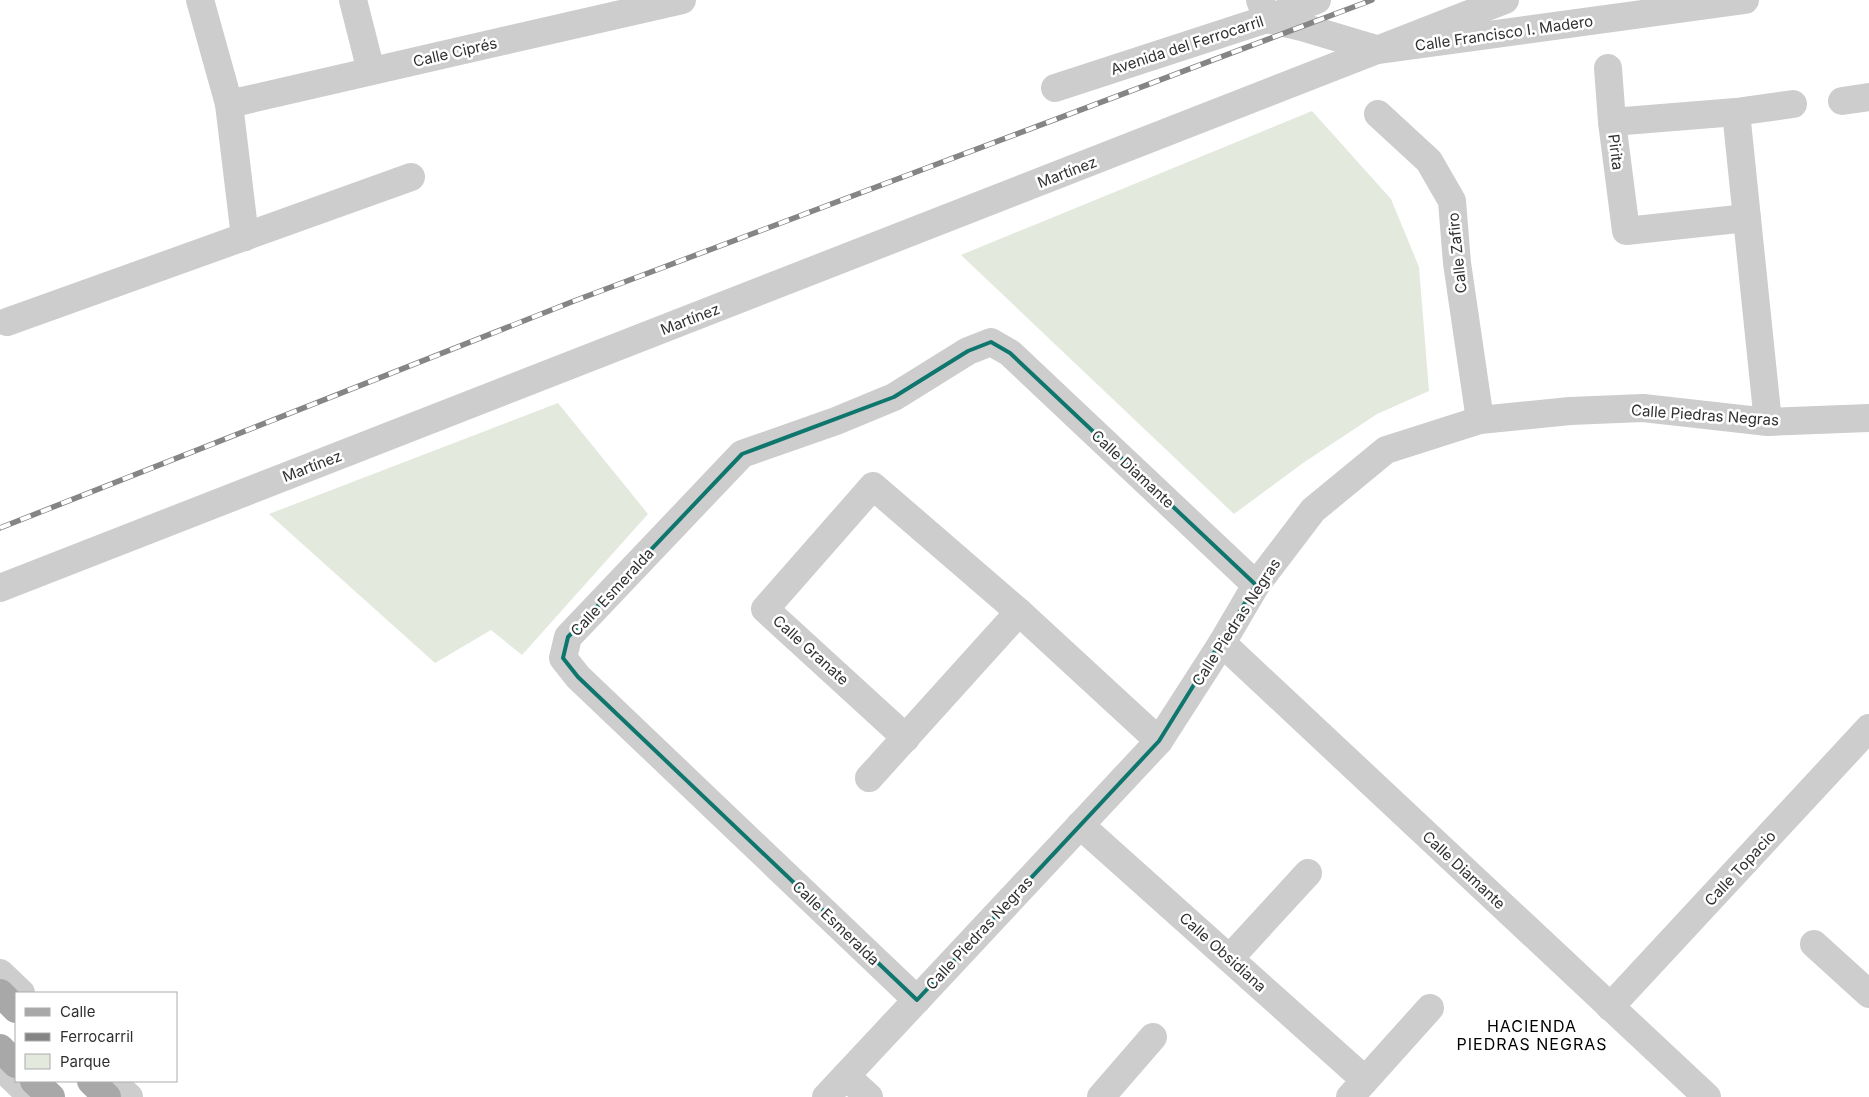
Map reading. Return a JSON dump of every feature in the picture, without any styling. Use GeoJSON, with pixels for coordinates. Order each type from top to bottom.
{"type":"FeatureCollection","features":[{"type":"Feature","properties":{"kind":"main road"},"geometry":{"type":"LineString","coordinates":[[0,993],[15,1008]]}},
{"type":"Feature","properties":{"kind":"main road"},"geometry":{"type":"LineString","coordinates":[[0,1048],[15,1063]]}},
{"type":"Feature","properties":{"kind":"main road"},"geometry":{"type":"LineString","coordinates":[[35,1082],[51,1097]]}},
{"type":"Feature","properties":{"kind":"main road"},"geometry":{"type":"LineString","coordinates":[[91,1082],[107,1097]]}},
{"type":"Feature","properties":{"kind":"street"},"geometry":{"type":"LineString","coordinates":[[200,0],[229,104],[245,237]]}},
{"type":"Feature","properties":{"kind":"street"},"geometry":{"type":"LineString","coordinates":[[353,0],[371,71]]}},
{"type":"Feature","properties":{"kind":"street","name":"Calle Ciprés"},"geometry":{"type":"LineString","coordinates":[[229,104],[682,0]]}},
{"type":"Feature","properties":{"kind":"street","name":"Avenida del Ferrocarril"},"geometry":{"type":"LineString","coordinates":[[1055,88],[1264,9],[1317,0]]}},
{"type":"Feature","properties":{"kind":"street"},"geometry":{"type":"LineString","coordinates":[[1379,50],[1505,0]]}},
{"type":"Feature","properties":{"kind":"street","name":"Calle Francisco I. Madero"},"geometry":{"type":"LineString","coordinates":[[1264,9],[1302,27],[1379,50],[1745,0]]}},
{"type":"Feature","properties":{"kind":"street","name":"Martínez"},"geometry":{"type":"LineString","coordinates":[[0,588],[1379,50]]}},
{"type":"Feature","properties":{"kind":"street"},"geometry":{"type":"LineString","coordinates":[[1608,68],[1612,122]]}},
{"type":"Feature","properties":{"kind":"street"},"geometry":{"type":"LineString","coordinates":[[1842,101],[1869,97]]}},
{"type":"Feature","properties":{"kind":"street","name":"Pirita"},"geometry":{"type":"LineString","coordinates":[[1747,218],[1626,231],[1612,122],[1736,112],[1793,104]]}},
{"type":"Feature","properties":{"kind":"street"},"geometry":{"type":"LineString","coordinates":[[1736,112],[1768,422]]}},
{"type":"Feature","properties":{"kind":"street","name":"Calle Zafiro"},"geometry":{"type":"LineString","coordinates":[[1378,114],[1429,161],[1452,201],[1457,263],[1480,420]]}},
{"type":"Feature","properties":{"kind":"street"},"geometry":{"type":"LineString","coordinates":[[7,322],[411,177]]}},
{"type":"Feature","properties":{"kind":"street","name":"Calle Esmeralda"},"geometry":{"type":"LineString","coordinates":[[917,1000],[578,677],[563,658],[568,637],[742,454],[836,421],[894,397],[968,351],[991,342],[1010,353]]}},
{"type":"Feature","properties":{"kind":"street","name":"Calle Diamante"},"geometry":{"type":"LineString","coordinates":[[1010,353],[1256,585]]}},
{"type":"Feature","properties":{"kind":"street","name":"Calle Piedras Negras"},"geometry":{"type":"LineString","coordinates":[[826,1097],[1159,741],[1222,643],[1256,585],[1313,510],[1386,450],[1480,420],[1570,411],[1643,408],[1768,422],[1869,418]]}},
{"type":"Feature","properties":{"kind":"street","name":"Calle Granate"},"geometry":{"type":"LineString","coordinates":[[906,738],[766,609],[873,486],[1019,612],[1159,741]]}},
{"type":"Feature","properties":{"kind":"street"},"geometry":{"type":"LineString","coordinates":[[869,778],[1019,612]]}},
{"type":"Feature","properties":{"kind":"street","name":"Calle Diamante"},"geometry":{"type":"LineString","coordinates":[[1222,643],[1707,1097]]}},
{"type":"Feature","properties":{"kind":"street","name":"Calle Topacio"},"geometry":{"type":"LineString","coordinates":[[1610,1007],[1869,728]]}},
{"type":"Feature","properties":{"kind":"street","name":"Calle Obsidiana"},"geometry":{"type":"LineString","coordinates":[[1080,826],[1230,958],[1357,1089],[1430,1008]]}},
{"type":"Feature","properties":{"kind":"street"},"geometry":{"type":"LineString","coordinates":[[1230,958],[1308,873]]}},
{"type":"Feature","properties":{"kind":"street"},"geometry":{"type":"LineString","coordinates":[[1814,944],[1869,994]]}},
{"type":"Feature","properties":{"kind":"street"},"geometry":{"type":"LineString","coordinates":[[0,974],[20,992]]}},
{"type":"Feature","properties":{"kind":"street"},"geometry":{"type":"LineString","coordinates":[[1106,1095],[1153,1037]]}},
{"type":"Feature","properties":{"kind":"street"},"geometry":{"type":"LineString","coordinates":[[0,1066],[15,1081]]}},
{"type":"Feature","properties":{"kind":"street"},"geometry":{"type":"LineString","coordinates":[[846,1076],[869,1097]]}},
{"type":"Feature","properties":{"kind":"street"},"geometry":{"type":"LineString","coordinates":[[17,1082],[32,1097]]}},
{"type":"Feature","properties":{"kind":"street"},"geometry":{"type":"LineString","coordinates":[[113,1082],[129,1097]]}},
{"type":"Feature","properties":{"kind":"highlighted area"},"geometry":{"type":"Polygon","coordinates":[[[991,342],[1010,353],[1256,585],[1159,741],[917,1000],[578,677],[563,658],[568,637],[742,454],[894,397],[968,351],[991,342]]]}},
{"type":"Feature","properties":{"kind":"green space"},"geometry":{"type":"Polygon","coordinates":[[[1312,111],[1391,199],[1419,267],[1429,391],[1377,414],[1303,463],[1234,514],[961,255],[1312,111]]]}},
{"type":"Feature","properties":{"kind":"green space"},"geometry":{"type":"Polygon","coordinates":[[[558,403],[648,514],[522,655],[491,630],[435,663],[269,514],[558,403]]]}},
{"type":"Feature","properties":{"kind":"railway"},"geometry":{"type":"LineString","coordinates":[[0,528],[574,301],[1372,0]]}},
{"type":"Feature","properties":{"kind":"district","name":"HACIENDA PIEDRAS NEGRAS"},"geometry":{"type":"Point","coordinates":[1532,1035]}}]}
